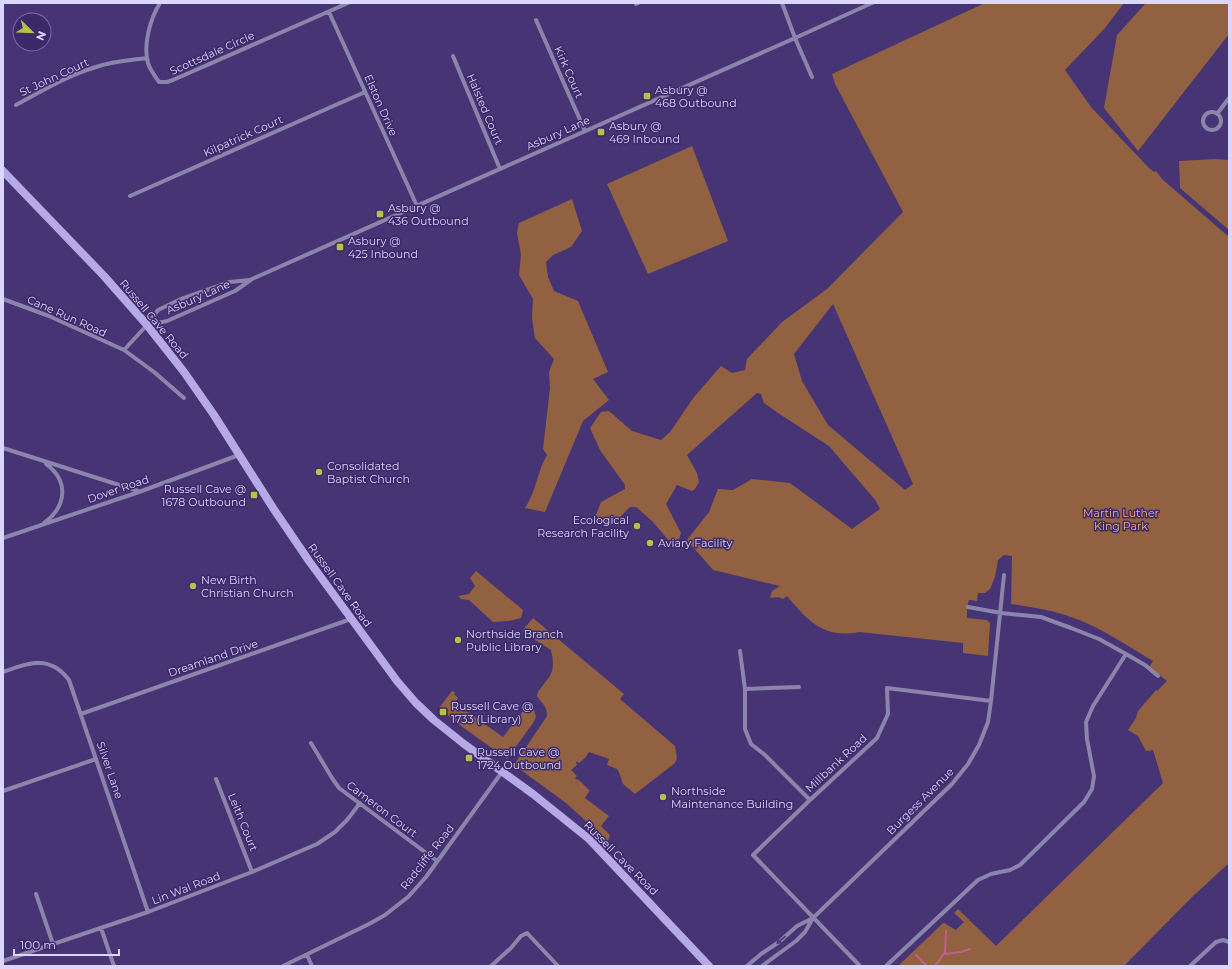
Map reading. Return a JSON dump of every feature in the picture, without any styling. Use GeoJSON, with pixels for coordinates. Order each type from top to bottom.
{"type":"FeatureCollection","features":[{"type":"Feature","properties":{"kind":"main road","name":"Russell Cave Road"},"geometry":{"type":"LineString","coordinates":[[3,171],[104,276],[184,372],[214,415],[296,543],[351,619],[416,703],[452,735],[575,826],[709,966]]}},
{"type":"Feature","properties":{"kind":"street","name":"Scottsdale Circle"},"geometry":{"type":"LineString","coordinates":[[160,3],[155,11],[149,28],[147,47],[147,58],[151,70],[158,82],[167,82],[198,70],[348,3]]}},
{"type":"Feature","properties":{"kind":"street"},"geometry":{"type":"LineString","coordinates":[[782,3],[812,77]]}},
{"type":"Feature","properties":{"kind":"street","name":"Asbury Lane"},"geometry":{"type":"LineString","coordinates":[[147,326],[167,321],[235,291],[252,280],[872,3]]}},
{"type":"Feature","properties":{"kind":"street","name":"Elston Drive"},"geometry":{"type":"LineString","coordinates":[[329,12],[417,206]]}},
{"type":"Feature","properties":{"kind":"street","name":"Kirk Court"},"geometry":{"type":"LineString","coordinates":[[536,20],[585,131]]}},
{"type":"Feature","properties":{"kind":"street","name":"Halsted Court"},"geometry":{"type":"LineString","coordinates":[[453,56],[500,169]]}},
{"type":"Feature","properties":{"kind":"street","name":"St John Court"},"geometry":{"type":"LineString","coordinates":[[16,105],[79,72],[97,66],[147,58]]}},
{"type":"Feature","properties":{"kind":"street","name":"Kilpatrick Court"},"geometry":{"type":"LineString","coordinates":[[130,196],[365,92]]}},
{"type":"Feature","properties":{"kind":"street"},"geometry":{"type":"LineString","coordinates":[[1218,114],[1229,98]]}},
{"type":"Feature","properties":{"kind":"street"},"geometry":{"type":"LineString","coordinates":[[1212,112],[1218,114],[1221,121],[1219,126],[1214,129],[1209,129],[1205,125],[1204,120],[1206,114],[1212,112]]}},
{"type":"Feature","properties":{"kind":"street","name":"Asbury Lane"},"geometry":{"type":"LineString","coordinates":[[147,326],[158,310],[181,299],[230,282],[252,280]]}},
{"type":"Feature","properties":{"kind":"street","name":"Cane Run Road"},"geometry":{"type":"LineString","coordinates":[[3,299],[49,316],[124,350],[154,372],[184,398]]}},
{"type":"Feature","properties":{"kind":"street"},"geometry":{"type":"LineString","coordinates":[[124,350],[147,326]]}},
{"type":"Feature","properties":{"kind":"street"},"geometry":{"type":"LineString","coordinates":[[3,448],[139,492]]}},
{"type":"Feature","properties":{"kind":"street","name":"Dover Road"},"geometry":{"type":"LineString","coordinates":[[3,538],[139,492],[239,455]]}},
{"type":"Feature","properties":{"kind":"street"},"geometry":{"type":"LineString","coordinates":[[41,525],[57,510],[62,496],[60,480],[56,472],[43,461]]}},
{"type":"Feature","properties":{"kind":"street","name":"Burgess Avenue"},"geometry":{"type":"LineString","coordinates":[[762,966],[796,941],[805,932],[813,918],[952,784],[968,764],[979,745],[988,722],[992,701],[1004,575]]}},
{"type":"Feature","properties":{"kind":"street"},"geometry":{"type":"LineString","coordinates":[[968,607],[1001,613],[1041,617],[1099,639],[1145,665],[1158,676]]}},
{"type":"Feature","properties":{"kind":"street","name":"Dreamland Drive"},"geometry":{"type":"LineString","coordinates":[[81,714],[351,619]]}},
{"type":"Feature","properties":{"kind":"street"},"geometry":{"type":"LineString","coordinates":[[740,651],[745,689],[745,729],[751,744],[810,800]]}},
{"type":"Feature","properties":{"kind":"street"},"geometry":{"type":"LineString","coordinates":[[886,966],[978,880],[990,874],[1010,870],[1020,865],[1084,802],[1092,789],[1094,776],[1087,739],[1086,722],[1092,706],[1126,654]]}},
{"type":"Feature","properties":{"kind":"street","name":"Silver Lane"},"geometry":{"type":"LineString","coordinates":[[3,672],[26,664],[39,662],[49,664],[58,668],[64,674],[72,687],[148,912]]}},
{"type":"Feature","properties":{"kind":"street"},"geometry":{"type":"LineString","coordinates":[[745,689],[799,687]]}},
{"type":"Feature","properties":{"kind":"street","name":"Millbank Road"},"geometry":{"type":"LineString","coordinates":[[860,966],[753,855],[877,738],[888,714],[887,688],[992,701]]}},
{"type":"Feature","properties":{"kind":"street","name":"Cameron Court"},"geometry":{"type":"LineString","coordinates":[[311,743],[317,755],[339,788],[437,861]]}},
{"type":"Feature","properties":{"kind":"street"},"geometry":{"type":"LineString","coordinates":[[3,791],[96,759]]}},
{"type":"Feature","properties":{"kind":"street","name":"Radcliffe Road"},"geometry":{"type":"LineString","coordinates":[[283,966],[386,915],[408,897],[426,877],[503,772]]}},
{"type":"Feature","properties":{"kind":"street","name":"Leith Court"},"geometry":{"type":"LineString","coordinates":[[216,779],[252,872]]}},
{"type":"Feature","properties":{"kind":"street","name":"Lin Wal Road"},"geometry":{"type":"LineString","coordinates":[[3,961],[148,912],[252,872],[317,844],[327,838],[347,820],[360,803]]}},
{"type":"Feature","properties":{"kind":"street"},"geometry":{"type":"LineString","coordinates":[[36,894],[53,944]]}},
{"type":"Feature","properties":{"kind":"street","name":"Burgess Avenue"},"geometry":{"type":"LineString","coordinates":[[747,966],[779,942],[797,926],[813,918]]}},
{"type":"Feature","properties":{"kind":"street"},"geometry":{"type":"LineString","coordinates":[[101,928],[114,966]]}},
{"type":"Feature","properties":{"kind":"street"},"geometry":{"type":"LineString","coordinates":[[491,966],[511,948],[521,936],[527,933],[558,966]]}},
{"type":"Feature","properties":{"kind":"street"},"geometry":{"type":"LineString","coordinates":[[1190,966],[1216,942],[1223,940],[1229,942]]}},
{"type":"Feature","properties":{"kind":"street"},"geometry":{"type":"LineString","coordinates":[[307,955],[312,966]]}},
{"type":"Feature","properties":{"kind":"green space","name":"Martin Luther King Park"},"geometry":{"type":"Polygon","coordinates":[[[985,3],[1124,3],[1105,28],[1065,70],[1091,107],[1149,168],[1154,172],[1156,171],[1162,179],[1229,237],[1229,863],[1191,898],[1124,966],[898,966],[942,924],[944,923],[956,930],[964,922],[954,913],[958,909],[996,946],[1163,783],[1153,750],[1146,751],[1138,736],[1128,730],[1136,718],[1138,711],[1156,690],[1157,691],[1167,681],[1149,667],[1153,661],[1113,637],[1082,621],[1049,611],[1011,604],[1012,556],[1004,555],[998,560],[995,577],[990,589],[985,593],[978,593],[977,601],[969,600],[967,607],[967,618],[987,620],[990,623],[988,656],[963,653],[963,643],[859,632],[836,633],[826,630],[810,620],[787,596],[783,599],[778,597],[770,598],[772,591],[780,586],[713,570],[687,540],[709,512],[718,489],[733,490],[752,479],[790,483],[852,529],[880,509],[876,501],[829,446],[764,403],[761,394],[757,393],[687,455],[697,473],[699,482],[692,491],[677,485],[666,504],[681,533],[679,539],[671,543],[652,521],[636,507],[630,507],[612,525],[602,523],[596,515],[601,502],[625,489],[625,485],[600,450],[590,428],[601,412],[609,411],[632,431],[661,440],[670,432],[694,397],[721,366],[732,373],[745,370],[747,359],[782,322],[827,289],[903,212],[835,84],[832,74],[985,3]],[[833,304],[794,354],[802,381],[828,425],[905,490],[913,484],[833,304]]]}},
{"type":"Feature","properties":{"kind":"green space"},"geometry":{"type":"Polygon","coordinates":[[[1146,3],[1229,3],[1229,34],[1138,151],[1104,108],[1117,35],[1146,3]]]}},
{"type":"Feature","properties":{"kind":"green space"},"geometry":{"type":"Polygon","coordinates":[[[692,146],[728,241],[648,274],[607,184],[692,146]]]}},
{"type":"Feature","properties":{"kind":"green space"},"geometry":{"type":"Polygon","coordinates":[[[1215,159],[1229,160],[1229,230],[1180,188],[1179,161],[1215,159]]]}},
{"type":"Feature","properties":{"kind":"green space"},"geometry":{"type":"Polygon","coordinates":[[[572,199],[582,231],[571,247],[553,255],[546,262],[548,277],[554,291],[578,301],[608,372],[593,379],[609,400],[583,421],[545,512],[525,508],[532,495],[547,455],[543,449],[550,388],[549,372],[554,359],[535,338],[532,318],[533,299],[519,275],[521,255],[517,233],[519,223],[572,199]]]}},
{"type":"Feature","properties":{"kind":"green space"},"geometry":{"type":"Polygon","coordinates":[[[476,571],[523,610],[521,618],[509,621],[493,622],[469,600],[461,599],[458,596],[469,594],[475,586],[470,578],[476,571]]]}},
{"type":"Feature","properties":{"kind":"green space"},"geometry":{"type":"Polygon","coordinates":[[[533,618],[624,694],[620,699],[675,746],[677,758],[675,763],[635,794],[623,784],[617,769],[607,765],[609,759],[589,752],[579,763],[577,761],[577,765],[571,770],[577,776],[575,778],[590,790],[585,798],[609,816],[601,826],[610,835],[608,841],[566,803],[514,765],[547,716],[545,707],[537,696],[553,669],[551,650],[523,632],[533,618]]]}},
{"type":"Feature","properties":{"kind":"green space"},"geometry":{"type":"Polygon","coordinates":[[[452,691],[455,692],[454,694],[458,698],[455,703],[503,737],[527,706],[530,705],[534,709],[536,717],[507,759],[439,708],[452,691]]]}},
{"type":"Feature","properties":{"kind":"waterway"},"geometry":{"type":"LineString","coordinates":[[935,966],[945,952],[946,931]]}},
{"type":"Feature","properties":{"kind":"waterway"},"geometry":{"type":"LineString","coordinates":[[944,954],[961,952],[970,949]]}},
{"type":"Feature","properties":{"kind":"waterway"},"geometry":{"type":"LineString","coordinates":[[916,955],[927,966]]}},
{"type":"Feature","properties":{"kind":"place","name":"Asbury @ 468 Outbound"},"geometry":{"type":"Point","coordinates":[647,96]}},
{"type":"Feature","properties":{"kind":"place","name":"Asbury @ 469 Inbound"},"geometry":{"type":"Point","coordinates":[601,132]}},
{"type":"Feature","properties":{"kind":"place","name":"Asbury @ 436 Outbound"},"geometry":{"type":"Point","coordinates":[380,214]}},
{"type":"Feature","properties":{"kind":"place","name":"Asbury @ 425 Inbound"},"geometry":{"type":"Point","coordinates":[340,247]}},
{"type":"Feature","properties":{"kind":"place","name":"Consolidated Baptist Church"},"geometry":{"type":"Point","coordinates":[319,472]}},
{"type":"Feature","properties":{"kind":"place","name":"Russell Cave @ 1678 Outbound"},"geometry":{"type":"Point","coordinates":[254,495]}},
{"type":"Feature","properties":{"kind":"place","name":"Ecological Research Facility"},"geometry":{"type":"Point","coordinates":[637,526]}},
{"type":"Feature","properties":{"kind":"place","name":"Aviary Facility"},"geometry":{"type":"Point","coordinates":[650,543]}},
{"type":"Feature","properties":{"kind":"place","name":"New Birth Christian Church"},"geometry":{"type":"Point","coordinates":[193,586]}},
{"type":"Feature","properties":{"kind":"place","name":"Northside Branch Public Library"},"geometry":{"type":"Point","coordinates":[458,640]}},
{"type":"Feature","properties":{"kind":"place","name":"Russell Cave @ 1733 (Library)"},"geometry":{"type":"Point","coordinates":[443,712]}},
{"type":"Feature","properties":{"kind":"place","name":"Russell Cave @ 1724 Outbound"},"geometry":{"type":"Point","coordinates":[469,758]}},
{"type":"Feature","properties":{"kind":"place","name":"Northside Maintenance Building"},"geometry":{"type":"Point","coordinates":[663,797]}}]}
